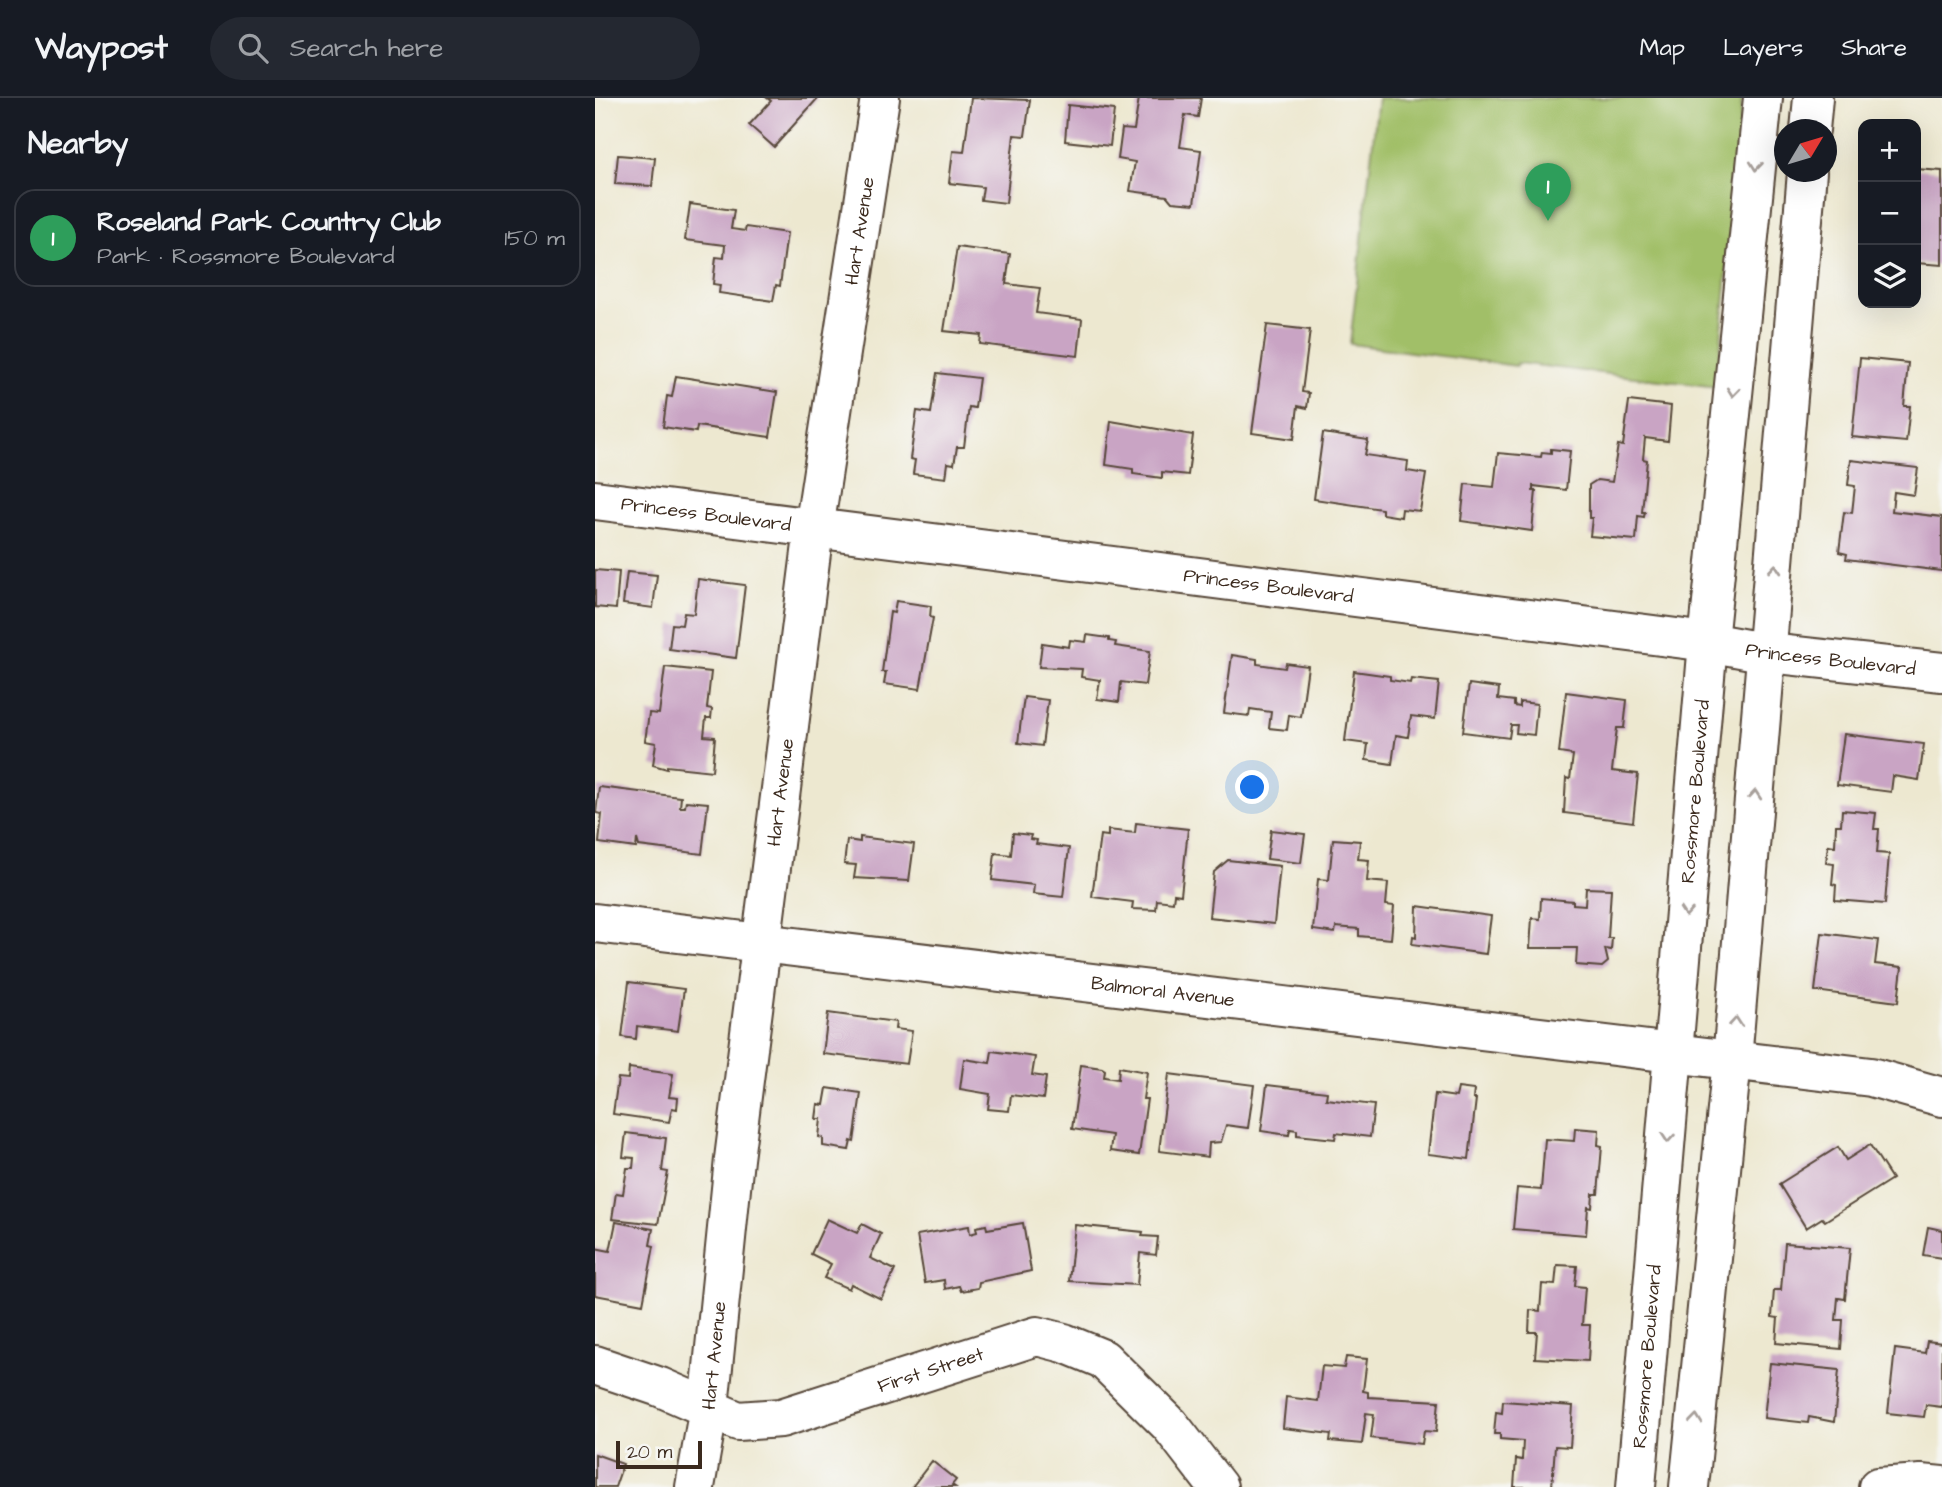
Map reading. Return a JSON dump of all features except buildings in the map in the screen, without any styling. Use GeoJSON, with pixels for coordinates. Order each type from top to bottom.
{"type":"FeatureCollection","features":[{"type":"Feature","properties":{"kind":"street","name":"Hart Avenue"},"geometry":{"type":"LineString","coordinates":[[695,1487],[709,1407],[734,1159],[814,529],[880,98]]}},
{"type":"Feature","properties":{"kind":"street","name":"Rossmore Boulevard"},"geometry":{"type":"LineString","coordinates":[[1636,1487],[1675,1054],[1707,642],[1763,98]]}},
{"type":"Feature","properties":{"kind":"street"},"geometry":{"type":"LineString","coordinates":[[1811,119],[1813,98]]}},
{"type":"Feature","properties":{"kind":"street"},"geometry":{"type":"LineString","coordinates":[[1689,1487],[1732,1060],[1806,182]]}},
{"type":"Feature","properties":{"kind":"street"},"geometry":{"type":"LineString","coordinates":[[1743,293],[1796,300]]}},
{"type":"Feature","properties":{"kind":"street","name":"Princess Boulevard"},"geometry":{"type":"LineString","coordinates":[[595,500],[1707,642],[1768,653],[1942,671]]}},
{"type":"Feature","properties":{"kind":"street","name":"Balmoral Avenue"},"geometry":{"type":"LineString","coordinates":[[595,923],[1871,1077],[1942,1097]]}},
{"type":"Feature","properties":{"kind":"street","name":"First Street"},"geometry":{"type":"LineString","coordinates":[[595,1365],[738,1420],[781,1418],[1037,1336],[1103,1359],[1170,1425],[1218,1487]]}},
{"type":"Feature","properties":{"kind":"street"},"geometry":{"type":"LineString","coordinates":[[1878,1487],[1921,1483],[1942,1486]]}},
{"type":"Feature","properties":{"kind":"green space"},"geometry":{"type":"Polygon","coordinates":[[[1378,98],[1742,98],[1717,387],[1517,363],[1516,366],[1350,344],[1378,98]]]}},
{"type":"Feature","properties":{"kind":"place","name":"Roseland Park Country Club"},"geometry":{"type":"Point","coordinates":[1548,221]}}]}
